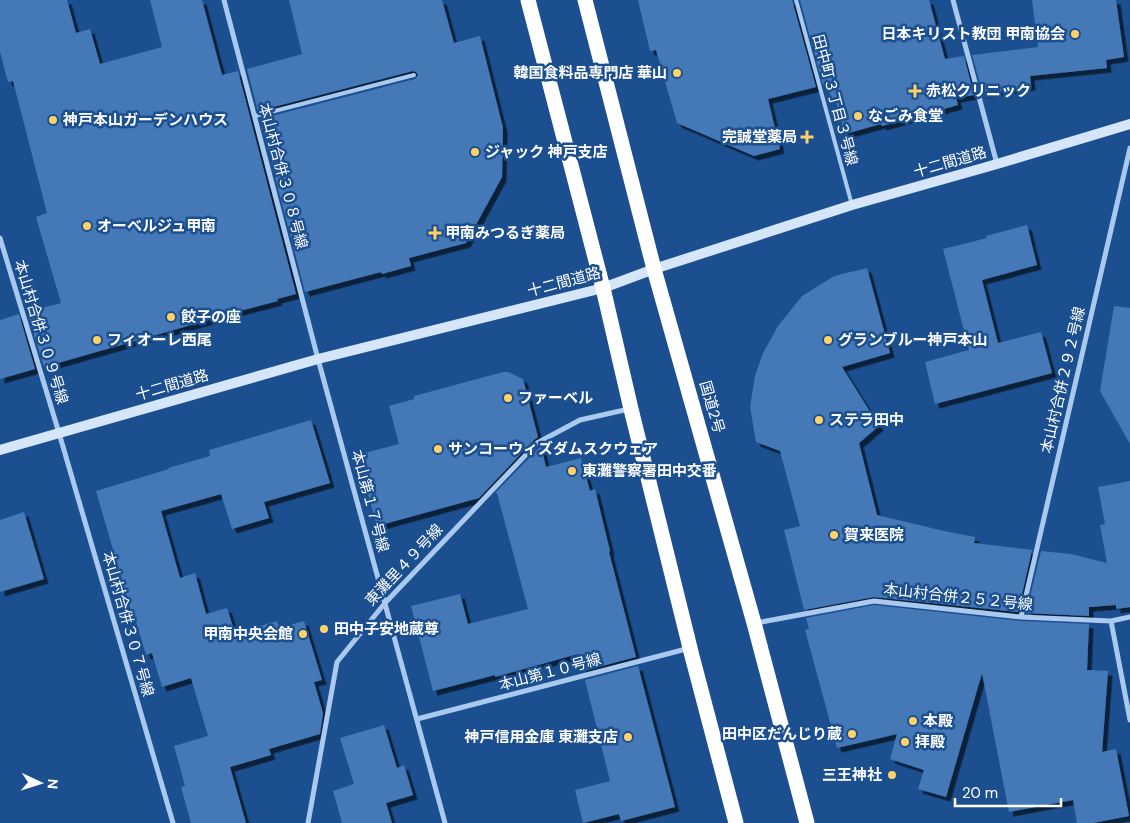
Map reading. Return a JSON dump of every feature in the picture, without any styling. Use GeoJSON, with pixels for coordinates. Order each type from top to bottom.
{"type":"FeatureCollection","features":[{"type":"Feature","properties":{"kind":"highway"},"geometry":{"type":"LineString","coordinates":[[528,0],[603,288],[690,648],[736,823]]}},
{"type":"Feature","properties":{"kind":"highway","name":"国道2号"},"geometry":{"type":"LineString","coordinates":[[585,0],[654,269],[754,623],[807,823]]}},
{"type":"Feature","properties":{"kind":"street","name":"本山村合併３０８号線"},"geometry":{"type":"LineString","coordinates":[[224,0],[318,359]]}},
{"type":"Feature","properties":{"kind":"street"},"geometry":{"type":"LineString","coordinates":[[953,0],[997,164]]}},
{"type":"Feature","properties":{"kind":"street","name":"十二間道路"},"geometry":{"type":"LineString","coordinates":[[0,450],[318,359],[603,288],[654,269],[852,205],[1130,124]]}},
{"type":"Feature","properties":{"kind":"street","name":"本山村合併２９２号線"},"geometry":{"type":"LineString","coordinates":[[1021,617],[1130,148]]}},
{"type":"Feature","properties":{"kind":"street","name":"本山村合併３０９号線"},"geometry":{"type":"LineString","coordinates":[[0,238],[59,433]]}},
{"type":"Feature","properties":{"kind":"street","name":"本山第１７号線"},"geometry":{"type":"LineString","coordinates":[[318,359],[445,823]]}},
{"type":"Feature","properties":{"kind":"street","name":"東灘里４９号線"},"geometry":{"type":"LineString","coordinates":[[308,823],[337,662],[385,603],[537,443],[580,420],[631,409]]}},
{"type":"Feature","properties":{"kind":"street","name":"本山村合併３０７号線"},"geometry":{"type":"LineString","coordinates":[[59,433],[173,823]]}},
{"type":"Feature","properties":{"kind":"street","name":"本山村合併２５２号線"},"geometry":{"type":"LineString","coordinates":[[754,623],[874,601],[1021,617],[1111,621],[1130,617]]}},
{"type":"Feature","properties":{"kind":"street"},"geometry":{"type":"LineString","coordinates":[[1111,621],[1130,720]]}},
{"type":"Feature","properties":{"kind":"street","name":"本山第１０号線"},"geometry":{"type":"LineString","coordinates":[[416,719],[690,648]]}},
{"type":"Feature","properties":{"kind":"lane","name":"田中町３丁目３号線"},"geometry":{"type":"LineString","coordinates":[[796,0],[852,205]]}},
{"type":"Feature","properties":{"kind":"lane"},"geometry":{"type":"LineString","coordinates":[[254,116],[414,76]]}},
{"type":"Feature","properties":{"kind":"building"},"geometry":{"type":"Polygon","coordinates":[[[0,0],[67,0],[76,33],[90,29],[100,64],[162,47],[150,0],[202,0],[222,75],[238,71],[296,294],[277,299],[278,301],[212,318],[44,367],[27,312],[61,303],[36,217],[47,213],[13,81],[8,82],[0,52],[0,0]]]}},
{"type":"Feature","properties":{"kind":"building"},"geometry":{"type":"Polygon","coordinates":[[[289,0],[442,0],[454,43],[480,36],[503,128],[502,177],[466,243],[409,258],[411,266],[305,292],[260,119],[415,79],[418,75],[413,71],[258,111],[247,69],[302,54],[289,0]]]}},
{"type":"Feature","properties":{"kind":"building"},"geometry":{"type":"Polygon","coordinates":[[[638,0],[792,0],[816,87],[768,99],[780,149],[754,156],[677,123],[656,50],[650,51],[638,0]]]}},
{"type":"Feature","properties":{"kind":"building"},"geometry":{"type":"Polygon","coordinates":[[[800,0],[929,0],[945,59],[964,56],[974,95],[956,98],[958,105],[845,134],[835,98],[831,99],[827,83],[823,85],[800,0]]]}},
{"type":"Feature","properties":{"kind":"building"},"geometry":{"type":"Polygon","coordinates":[[[1032,0],[1116,0],[1124,57],[1106,60],[1107,68],[1030,76],[1031,86],[983,94],[972,55],[1038,47],[1032,0]]]}},
{"type":"Feature","properties":{"kind":"building"},"geometry":{"type":"Polygon","coordinates":[[[1027,225],[1037,265],[982,280],[998,343],[1041,332],[1052,373],[935,404],[925,362],[969,350],[943,249],[987,238],[986,236],[1027,225]]]}},
{"type":"Feature","properties":{"kind":"building"},"geometry":{"type":"Polygon","coordinates":[[[867,268],[890,353],[842,367],[879,426],[859,443],[877,515],[975,537],[974,543],[1032,550],[1018,612],[874,597],[804,610],[784,530],[800,526],[780,451],[756,442],[750,407],[755,376],[763,353],[778,326],[802,296],[834,276],[867,268]]]}},
{"type":"Feature","properties":{"kind":"building"},"geometry":{"type":"Polygon","coordinates":[[[1114,306],[1130,308],[1130,444],[1100,391],[1114,306]]]}},
{"type":"Feature","properties":{"kind":"building"},"geometry":{"type":"Polygon","coordinates":[[[19,314],[35,369],[0,379],[0,320],[19,314]]]}},
{"type":"Feature","properties":{"kind":"building","name":"サンコーウィズダムスクウェア"},"geometry":{"type":"Polygon","coordinates":[[[508,372],[523,379],[538,437],[479,498],[377,526],[357,455],[399,444],[389,406],[414,399],[414,396],[508,372]]]}},
{"type":"Feature","properties":{"kind":"building"},"geometry":{"type":"Polygon","coordinates":[[[311,420],[330,483],[264,502],[269,518],[232,529],[221,494],[161,511],[180,578],[195,573],[206,614],[227,608],[235,633],[277,621],[279,628],[304,621],[322,680],[314,682],[323,713],[320,734],[269,749],[271,755],[230,767],[246,823],[191,823],[181,787],[185,786],[174,746],[208,736],[191,678],[162,687],[152,653],[146,655],[135,618],[133,618],[96,491],[210,456],[209,450],[311,420]]]}},
{"type":"Feature","properties":{"kind":"building"},"geometry":{"type":"Polygon","coordinates":[[[541,446],[546,467],[581,458],[590,491],[595,489],[636,657],[583,671],[578,654],[495,677],[495,675],[433,691],[411,606],[460,594],[468,624],[528,609],[497,493],[495,493],[541,446]]]}},
{"type":"Feature","properties":{"kind":"building"},"geometry":{"type":"Polygon","coordinates":[[[1130,481],[1130,607],[1116,609],[1116,605],[1089,607],[1089,616],[1026,613],[1041,551],[1071,554],[1107,563],[1100,525],[1105,524],[1098,487],[1130,481]]]}},
{"type":"Feature","properties":{"kind":"building"},"geometry":{"type":"Polygon","coordinates":[[[24,512],[44,579],[0,592],[0,520],[24,512]]]}},
{"type":"Feature","properties":{"kind":"building"},"geometry":{"type":"Polygon","coordinates":[[[874,605],[1021,621],[1089,624],[1087,670],[1108,671],[1102,752],[1116,749],[1129,816],[1093,823],[1077,823],[1073,800],[1009,812],[982,673],[946,797],[918,789],[924,770],[890,759],[897,734],[837,748],[805,630],[809,629],[806,618],[874,605]]]}},
{"type":"Feature","properties":{"kind":"building","name":"神戸信用金庫 東灘支店"},"geometry":{"type":"Polygon","coordinates":[[[638,666],[675,807],[621,821],[619,814],[583,823],[575,790],[610,781],[585,680],[638,666]]]}},
{"type":"Feature","properties":{"kind":"building"},"geometry":{"type":"Polygon","coordinates":[[[384,725],[397,768],[404,765],[413,795],[386,803],[392,823],[342,823],[333,791],[354,784],[340,738],[384,725]]]}},
{"type":"Feature","properties":{"kind":"place","name":"日本キリスト教団 甲南協会"},"geometry":{"type":"Point","coordinates":[1075,34]}},
{"type":"Feature","properties":{"kind":"place","name":"韓国食料品専門店 華山"},"geometry":{"type":"Point","coordinates":[677,73]}},
{"type":"Feature","properties":{"kind":"place","name":"赤松クリニック"},"geometry":{"type":"Point","coordinates":[915,91]}},
{"type":"Feature","properties":{"kind":"place","name":"なごみ食堂"},"geometry":{"type":"Point","coordinates":[858,116]}},
{"type":"Feature","properties":{"kind":"place","name":"神戸本山ガーデンハウス"},"geometry":{"type":"Point","coordinates":[53,120]}},
{"type":"Feature","properties":{"kind":"place","name":"完誠堂薬局"},"geometry":{"type":"Point","coordinates":[807,137]}},
{"type":"Feature","properties":{"kind":"place","name":"ジャック 神戸支店"},"geometry":{"type":"Point","coordinates":[475,152]}},
{"type":"Feature","properties":{"kind":"place","name":"オーベルジュ甲南"},"geometry":{"type":"Point","coordinates":[87,226]}},
{"type":"Feature","properties":{"kind":"place","name":"甲南みつるぎ薬局"},"geometry":{"type":"Point","coordinates":[435,233]}},
{"type":"Feature","properties":{"kind":"place","name":"餃子の座"},"geometry":{"type":"Point","coordinates":[171,317]}},
{"type":"Feature","properties":{"kind":"place","name":"フィオーレ西尾"},"geometry":{"type":"Point","coordinates":[97,340]}},
{"type":"Feature","properties":{"kind":"place","name":"グランブルー神戸本山"},"geometry":{"type":"Point","coordinates":[828,340]}},
{"type":"Feature","properties":{"kind":"place","name":"ファーベル"},"geometry":{"type":"Point","coordinates":[508,398]}},
{"type":"Feature","properties":{"kind":"place","name":"ステラ田中"},"geometry":{"type":"Point","coordinates":[819,420]}},
{"type":"Feature","properties":{"kind":"place","name":"サンコーウィズダムスクウェア"},"geometry":{"type":"Point","coordinates":[438,449]}},
{"type":"Feature","properties":{"kind":"place","name":"東灘警察署田中交番"},"geometry":{"type":"Point","coordinates":[572,471]}},
{"type":"Feature","properties":{"kind":"place","name":"賀来医院"},"geometry":{"type":"Point","coordinates":[834,535]}},
{"type":"Feature","properties":{"kind":"place","name":"田中子安地蔵尊"},"geometry":{"type":"Point","coordinates":[324,629]}},
{"type":"Feature","properties":{"kind":"place","name":"甲南中央会館"},"geometry":{"type":"Point","coordinates":[303,634]}},
{"type":"Feature","properties":{"kind":"place","name":"本殿"},"geometry":{"type":"Point","coordinates":[913,721]}},
{"type":"Feature","properties":{"kind":"place","name":"田中区だんじり蔵"},"geometry":{"type":"Point","coordinates":[852,734]}},
{"type":"Feature","properties":{"kind":"place","name":"神戸信用金庫 東灘支店"},"geometry":{"type":"Point","coordinates":[628,737]}},
{"type":"Feature","properties":{"kind":"place","name":"拝殿"},"geometry":{"type":"Point","coordinates":[905,742]}},
{"type":"Feature","properties":{"kind":"place","name":"三王神社"},"geometry":{"type":"Point","coordinates":[892,775]}}]}
